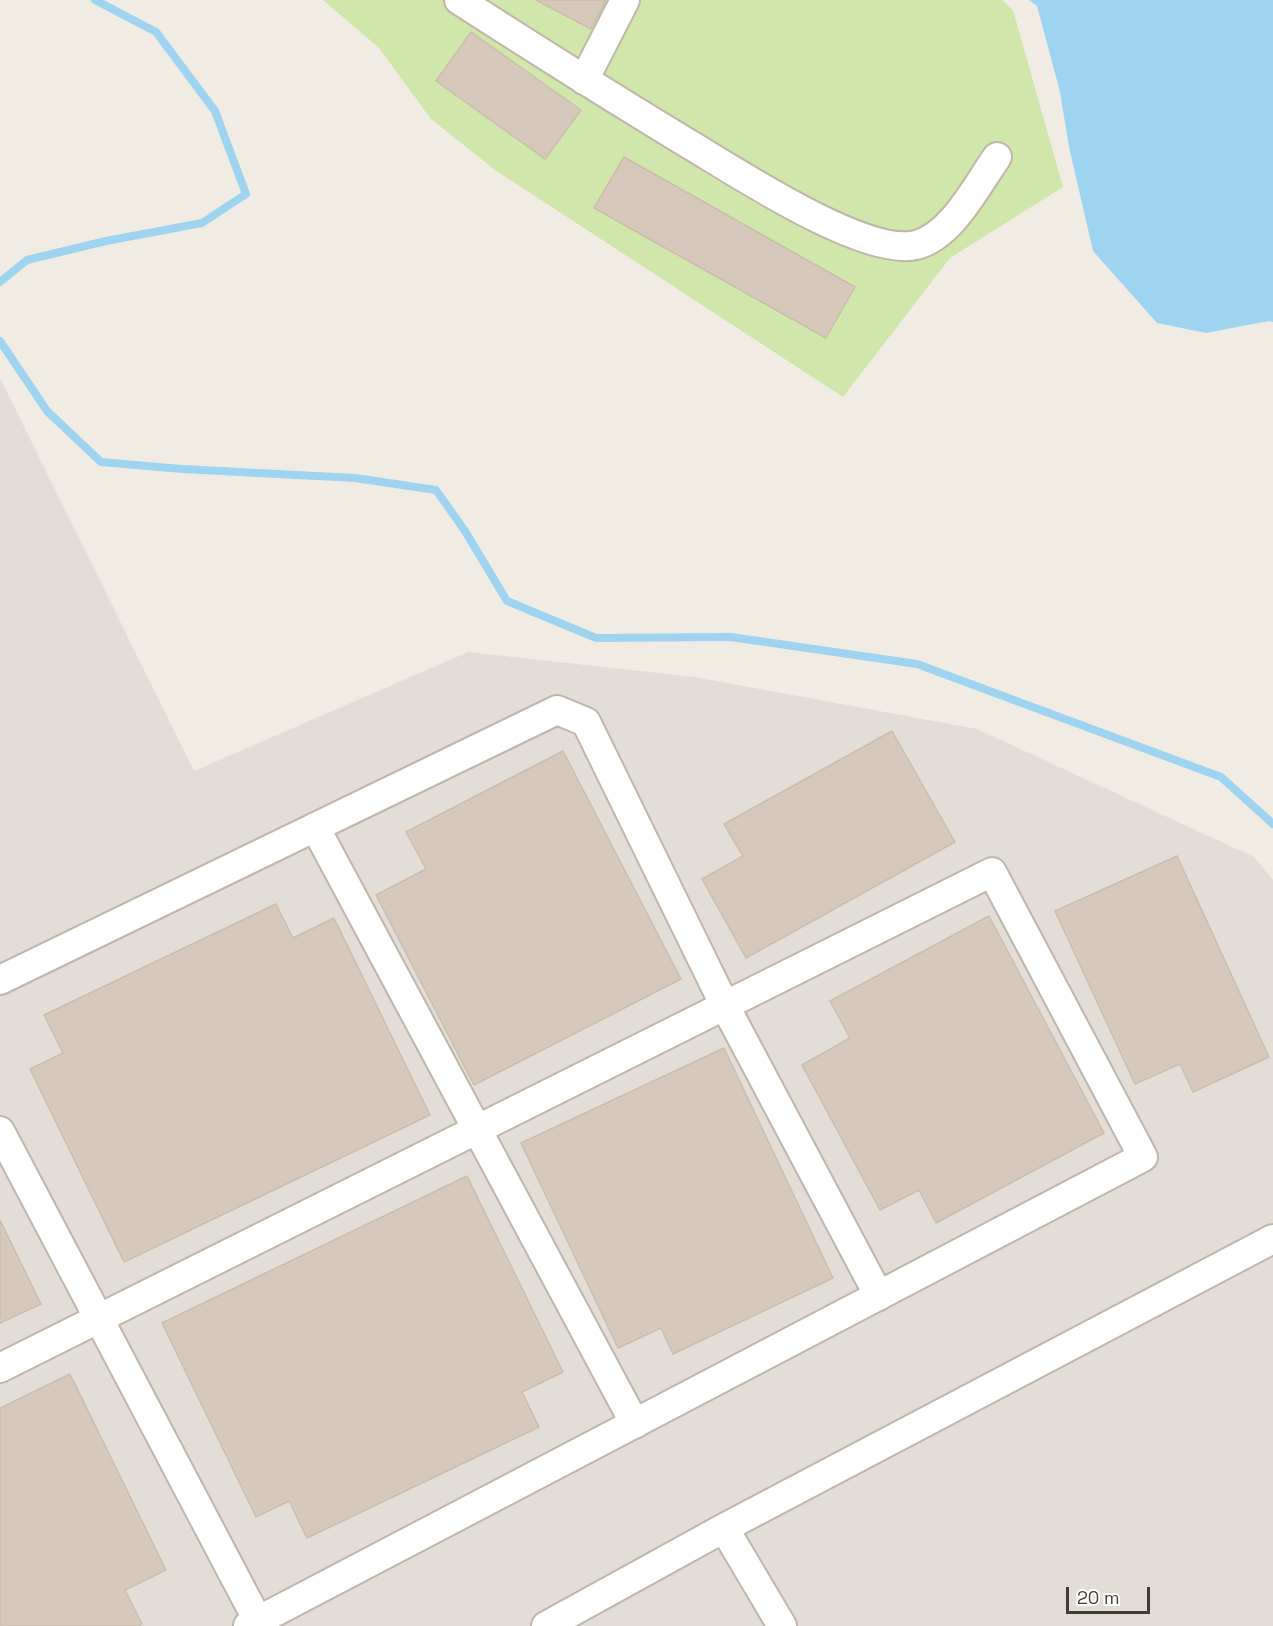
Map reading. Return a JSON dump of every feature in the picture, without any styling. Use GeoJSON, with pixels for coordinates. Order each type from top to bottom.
{"type":"FeatureCollection","features":[{"type":"Feature","properties":{"kind":"street"},"geometry":{"type":"LineString","coordinates":[[459,0],[584,80],[787,203],[847,232],[882,244],[902,247],[917,245],[939,233],[950,224],[997,157]]}},
{"type":"Feature","properties":{"kind":"street"},"geometry":{"type":"LineString","coordinates":[[584,80],[625,0]]}},
{"type":"Feature","properties":{"kind":"street"},"geometry":{"type":"LineString","coordinates":[[0,980],[557,710],[586,722],[725,1006],[879,1296]]}},
{"type":"Feature","properties":{"kind":"street"},"geometry":{"type":"LineString","coordinates":[[315,827],[635,1424]]}},
{"type":"Feature","properties":{"kind":"street"},"geometry":{"type":"LineString","coordinates":[[0,1131],[99,1318],[253,1624],[1143,1158],[992,872],[725,1006],[99,1318],[0,1368]]}},
{"type":"Feature","properties":{"kind":"street"},"geometry":{"type":"LineString","coordinates":[[546,1626],[724,1528],[1273,1239]]}},
{"type":"Feature","properties":{"kind":"street"},"geometry":{"type":"LineString","coordinates":[[724,1528],[782,1626]]}},
{"type":"Feature","properties":{"kind":"shaded area"},"geometry":{"type":"Polygon","coordinates":[[[0,378],[194,771],[468,652],[695,677],[977,729],[1254,857],[1273,880],[1273,1626],[0,1626],[0,378]]]}},
{"type":"Feature","properties":{"kind":"green space"},"geometry":{"type":"Polygon","coordinates":[[[323,0],[1002,0],[1013,10],[1063,187],[950,258],[843,397],[495,170],[431,119],[379,48],[323,0]]]}},
{"type":"Feature","properties":{"kind":"water"},"geometry":{"type":"Polygon","coordinates":[[[1029,0],[1273,0],[1273,322],[1206,333],[1157,323],[1093,251],[1069,147],[1060,92],[1037,6],[1029,0]]]}},
{"type":"Feature","properties":{"kind":"building"},"geometry":{"type":"Polygon","coordinates":[[[536,0],[606,0],[591,29],[536,0]]]}},
{"type":"Feature","properties":{"kind":"building"},"geometry":{"type":"Polygon","coordinates":[[[471,32],[581,110],[545,159],[436,81],[471,32]]]}},
{"type":"Feature","properties":{"kind":"building"},"geometry":{"type":"Polygon","coordinates":[[[624,157],[855,287],[826,338],[594,208],[624,157]]]}},
{"type":"Feature","properties":{"kind":"building"},"geometry":{"type":"Polygon","coordinates":[[[892,731],[955,842],[746,958],[702,879],[743,856],[724,824],[892,731]]]}},
{"type":"Feature","properties":{"kind":"building"},"geometry":{"type":"Polygon","coordinates":[[[563,751],[681,979],[474,1085],[376,895],[426,869],[406,832],[563,751]]]}},
{"type":"Feature","properties":{"kind":"building"},"geometry":{"type":"Polygon","coordinates":[[[1177,856],[1269,1057],[1193,1092],[1180,1064],[1135,1084],[1055,911],[1177,856]]]}},
{"type":"Feature","properties":{"kind":"building"},"geometry":{"type":"Polygon","coordinates":[[[276,904],[293,938],[334,918],[430,1115],[124,1262],[30,1069],[63,1053],[44,1015],[276,904]]]}},
{"type":"Feature","properties":{"kind":"building"},"geometry":{"type":"Polygon","coordinates":[[[989,916],[1104,1133],[936,1223],[919,1190],[880,1210],[802,1065],[850,1038],[830,1001],[989,916]]]}},
{"type":"Feature","properties":{"kind":"building"},"geometry":{"type":"Polygon","coordinates":[[[724,1048],[833,1278],[673,1354],[661,1328],[618,1348],[521,1143],[724,1048]]]}},
{"type":"Feature","properties":{"kind":"building"},"geometry":{"type":"Polygon","coordinates":[[[467,1176],[563,1372],[522,1392],[539,1427],[307,1538],[289,1501],[256,1517],[162,1323],[467,1176]]]}},
{"type":"Feature","properties":{"kind":"building"},"geometry":{"type":"Polygon","coordinates":[[[0,1220],[41,1304],[0,1323],[0,1220]]]}},
{"type":"Feature","properties":{"kind":"building"},"geometry":{"type":"Polygon","coordinates":[[[70,1374],[166,1570],[125,1590],[142,1624],[138,1626],[0,1626],[0,1408],[70,1374]]]}},
{"type":"Feature","properties":{"kind":"waterway"},"geometry":{"type":"LineString","coordinates":[[0,282],[27,260],[106,241],[202,223],[246,194],[215,111],[156,32],[95,0]]}},
{"type":"Feature","properties":{"kind":"waterway"},"geometry":{"type":"LineString","coordinates":[[0,341],[47,411],[101,462],[182,469],[355,478],[436,490],[465,531],[507,601],[596,638],[731,637],[917,664],[1221,777],[1273,824]]}}]}
